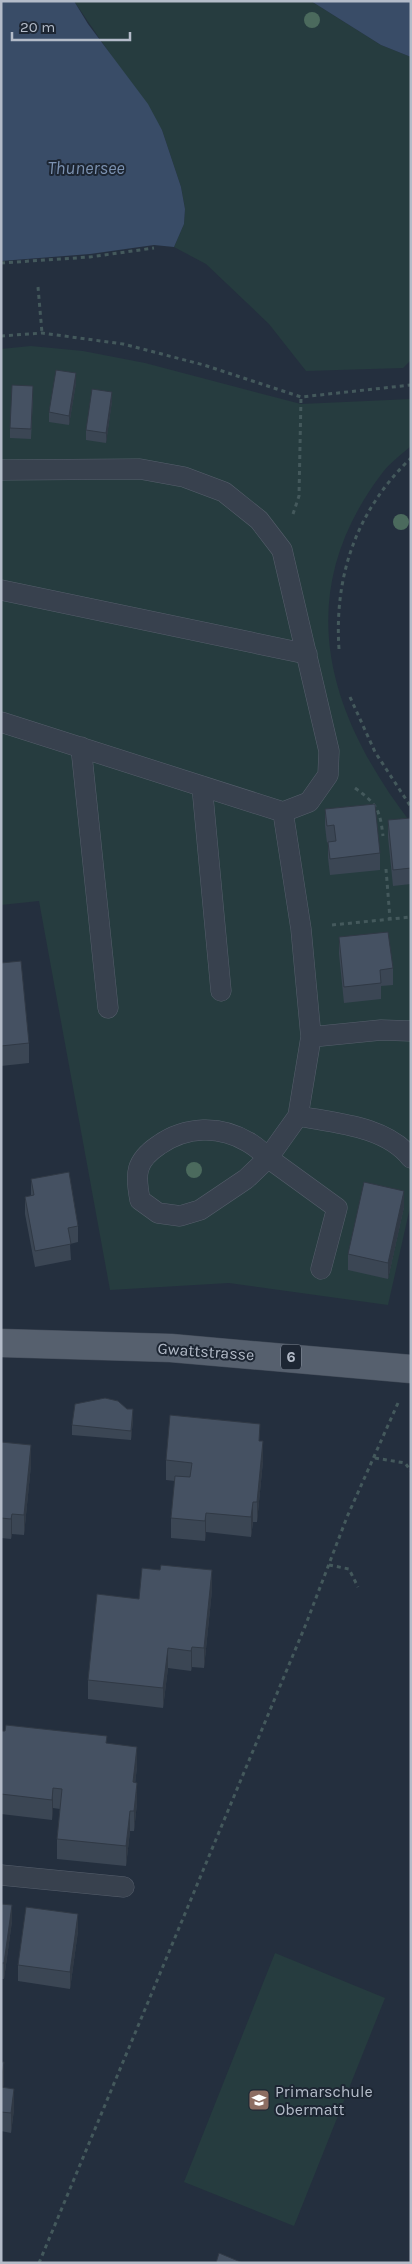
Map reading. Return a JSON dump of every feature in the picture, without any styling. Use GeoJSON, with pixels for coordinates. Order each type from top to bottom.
{"type":"FeatureCollection","features":[{"type":"Feature","properties":{"kind":"main road","name":"Gwattstrasse"},"geometry":{"type":"LineString","coordinates":[[1,1343],[171,1348],[411,1369]]}},
{"type":"Feature","properties":{"kind":"lane"},"geometry":{"type":"LineString","coordinates":[[1,470],[140,469],[184,477],[224,492],[259,520],[282,550],[329,751],[328,775],[309,802],[283,812],[1,722]]}},
{"type":"Feature","properties":{"kind":"lane"},"geometry":{"type":"LineString","coordinates":[[1,590],[307,654]]}},
{"type":"Feature","properties":{"kind":"lane"},"geometry":{"type":"LineString","coordinates":[[81,747],[108,1008]]}},
{"type":"Feature","properties":{"kind":"lane"},"geometry":{"type":"LineString","coordinates":[[202,786],[221,991]]}},
{"type":"Feature","properties":{"kind":"lane"},"geometry":{"type":"LineString","coordinates":[[283,812],[301,929],[311,1037],[298,1116],[268,1158],[223,1196],[200,1210],[180,1216],[158,1213],[140,1200],[136,1177],[144,1155],[166,1140],[194,1130],[221,1130],[249,1142],[268,1158],[337,1208],[321,1269]]}},
{"type":"Feature","properties":{"kind":"lane"},"geometry":{"type":"LineString","coordinates":[[311,1037],[381,1030],[411,1031]]}},
{"type":"Feature","properties":{"kind":"lane"},"geometry":{"type":"LineString","coordinates":[[298,1116],[371,1131],[404,1149],[411,1158]]}},
{"type":"Feature","properties":{"kind":"lane"},"geometry":{"type":"LineString","coordinates":[[1,1875],[124,1887]]}},
{"type":"Feature","properties":{"kind":"path"},"geometry":{"type":"LineString","coordinates":[[1,263],[90,257],[154,248]]}},
{"type":"Feature","properties":{"kind":"path"},"geometry":{"type":"LineString","coordinates":[[38,287],[42,333]]}},
{"type":"Feature","properties":{"kind":"path"},"geometry":{"type":"LineString","coordinates":[[1,336],[42,333],[123,344],[204,365],[301,397],[411,385]]}},
{"type":"Feature","properties":{"kind":"path"},"geometry":{"type":"LineString","coordinates":[[282,550],[299,496],[301,397]]}},
{"type":"Feature","properties":{"kind":"path"},"geometry":{"type":"LineString","coordinates":[[340,658],[337,618],[340,588],[355,539],[372,506],[393,476],[411,458]]}},
{"type":"Feature","properties":{"kind":"path"},"geometry":{"type":"LineString","coordinates":[[348,690],[375,752],[411,807]]}},
{"type":"Feature","properties":{"kind":"path"},"geometry":{"type":"LineString","coordinates":[[328,775],[351,785],[370,799],[380,813],[383,836]]}},
{"type":"Feature","properties":{"kind":"path"},"geometry":{"type":"LineString","coordinates":[[386,869],[390,919]]}},
{"type":"Feature","properties":{"kind":"path"},"geometry":{"type":"LineString","coordinates":[[301,929],[411,917]]}},
{"type":"Feature","properties":{"kind":"path"},"geometry":{"type":"LineString","coordinates":[[39,2263],[295,1652],[347,1517],[395,1411]]}},
{"type":"Feature","properties":{"kind":"path"},"geometry":{"type":"LineString","coordinates":[[375,1458],[405,1463],[411,1471]]}},
{"type":"Feature","properties":{"kind":"path"},"geometry":{"type":"LineString","coordinates":[[329,1565],[349,1569],[358,1587]]}},
{"type":"Feature","properties":{"kind":"green space"},"geometry":{"type":"Polygon","coordinates":[[[74,1],[311,1],[381,45],[411,57],[411,360],[403,368],[306,371],[269,324],[206,264],[174,247],[184,224],[185,209],[181,187],[162,130],[74,1]]]}},
{"type":"Feature","properties":{"kind":"green space"},"geometry":{"type":"Polygon","coordinates":[[[31,346],[83,351],[145,363],[301,404],[411,399],[411,446],[383,472],[354,517],[336,562],[329,606],[330,650],[340,694],[357,738],[381,781],[411,823],[411,1203],[388,1305],[229,1283],[110,1290],[39,901],[1,905],[1,349],[31,346]]]}},
{"type":"Feature","properties":{"kind":"green space"},"geometry":{"type":"Polygon","coordinates":[[[275,1953],[385,1998],[294,2226],[184,2182],[275,1953]]]}},
{"type":"Feature","properties":{"kind":"water","name":"Thunersee"},"geometry":{"type":"Polygon","coordinates":[[[1,1],[74,1],[88,24],[148,104],[162,130],[181,187],[185,209],[184,224],[174,247],[154,245],[90,254],[1,261],[1,1]]]}},
{"type":"Feature","properties":{"kind":"water"},"geometry":{"type":"Polygon","coordinates":[[[311,1],[411,1],[411,57],[381,45],[311,1]]]}},
{"type":"Feature","properties":{"kind":"building"},"geometry":{"type":"Polygon","coordinates":[[[56,370],[76,373],[69,416],[49,412],[56,370]]]}},
{"type":"Feature","properties":{"kind":"building"},"geometry":{"type":"Polygon","coordinates":[[[12,385],[33,386],[31,429],[10,428],[12,385]]]}},
{"type":"Feature","properties":{"kind":"building"},"geometry":{"type":"Polygon","coordinates":[[[92,389],[112,392],[106,433],[86,430],[92,389]]]}},
{"type":"Feature","properties":{"kind":"building"},"geometry":{"type":"Polygon","coordinates":[[[375,804],[380,853],[330,859],[328,842],[336,841],[334,825],[327,826],[325,809],[375,804]]]}},
{"type":"Feature","properties":{"kind":"building"},"geometry":{"type":"Polygon","coordinates":[[[411,818],[411,868],[393,870],[388,820],[411,818]]]}},
{"type":"Feature","properties":{"kind":"building"},"geometry":{"type":"Polygon","coordinates":[[[388,932],[393,968],[380,970],[381,983],[344,987],[339,937],[388,932]]]}},
{"type":"Feature","properties":{"kind":"building"},"geometry":{"type":"Polygon","coordinates":[[[21,961],[29,1043],[1,1046],[1,963],[21,961]]]}},
{"type":"Feature","properties":{"kind":"building"},"geometry":{"type":"Polygon","coordinates":[[[69,1172],[78,1226],[68,1228],[71,1244],[35,1251],[25,1197],[34,1195],[31,1179],[69,1172]]]}},
{"type":"Feature","properties":{"kind":"building"},"geometry":{"type":"Polygon","coordinates":[[[364,1182],[404,1191],[388,1263],[348,1254],[364,1182]]]}},
{"type":"Feature","properties":{"kind":"building"},"geometry":{"type":"Polygon","coordinates":[[[105,1398],[118,1401],[127,1409],[133,1409],[131,1431],[72,1425],[75,1404],[105,1398]]]}},
{"type":"Feature","properties":{"kind":"building"},"geometry":{"type":"Polygon","coordinates":[[[170,1415],[260,1424],[259,1441],[263,1441],[257,1502],[253,1502],[251,1517],[206,1513],[205,1521],[171,1518],[175,1476],[190,1477],[192,1463],[166,1460],[170,1415]]]}},
{"type":"Feature","properties":{"kind":"building"},"geometry":{"type":"Polygon","coordinates":[[[1,1442],[31,1445],[24,1515],[12,1514],[11,1519],[1,1518],[1,1442]]]}},
{"type":"Feature","properties":{"kind":"building"},"geometry":{"type":"Polygon","coordinates":[[[161,1565],[212,1570],[204,1648],[192,1647],[191,1651],[168,1648],[163,1688],[88,1680],[97,1594],[139,1599],[142,1568],[160,1570],[161,1565]]]}},
{"type":"Feature","properties":{"kind":"building"},"geometry":{"type":"Polygon","coordinates":[[[6,1725],[107,1736],[106,1743],[137,1747],[133,1782],[137,1783],[134,1811],[130,1811],[126,1846],[57,1839],[62,1789],[53,1788],[52,1800],[1,1794],[1,1731],[5,1731],[6,1725]]]}},
{"type":"Feature","properties":{"kind":"building"},"geometry":{"type":"Polygon","coordinates":[[[1,1904],[12,1905],[4,1963],[1,1963],[1,1904]]]}},
{"type":"Feature","properties":{"kind":"building"},"geometry":{"type":"Polygon","coordinates":[[[26,1907],[78,1914],[70,1972],[18,1965],[26,1907]]]}},
{"type":"Feature","properties":{"kind":"building"},"geometry":{"type":"Polygon","coordinates":[[[1,2062],[4,2062],[1,2083],[1,2062]]]}},
{"type":"Feature","properties":{"kind":"building"},"geometry":{"type":"Polygon","coordinates":[[[1,2087],[14,2089],[11,2113],[1,2112],[1,2087]]]}},
{"type":"Feature","properties":{"kind":"building"},"geometry":{"type":"Polygon","coordinates":[[[219,2253],[243,2263],[216,2263],[219,2253]]]}},
{"type":"Feature","properties":{"kind":"place","name":"Primarschule Obermatt"},"geometry":{"type":"Point","coordinates":[259,2100]}}]}
